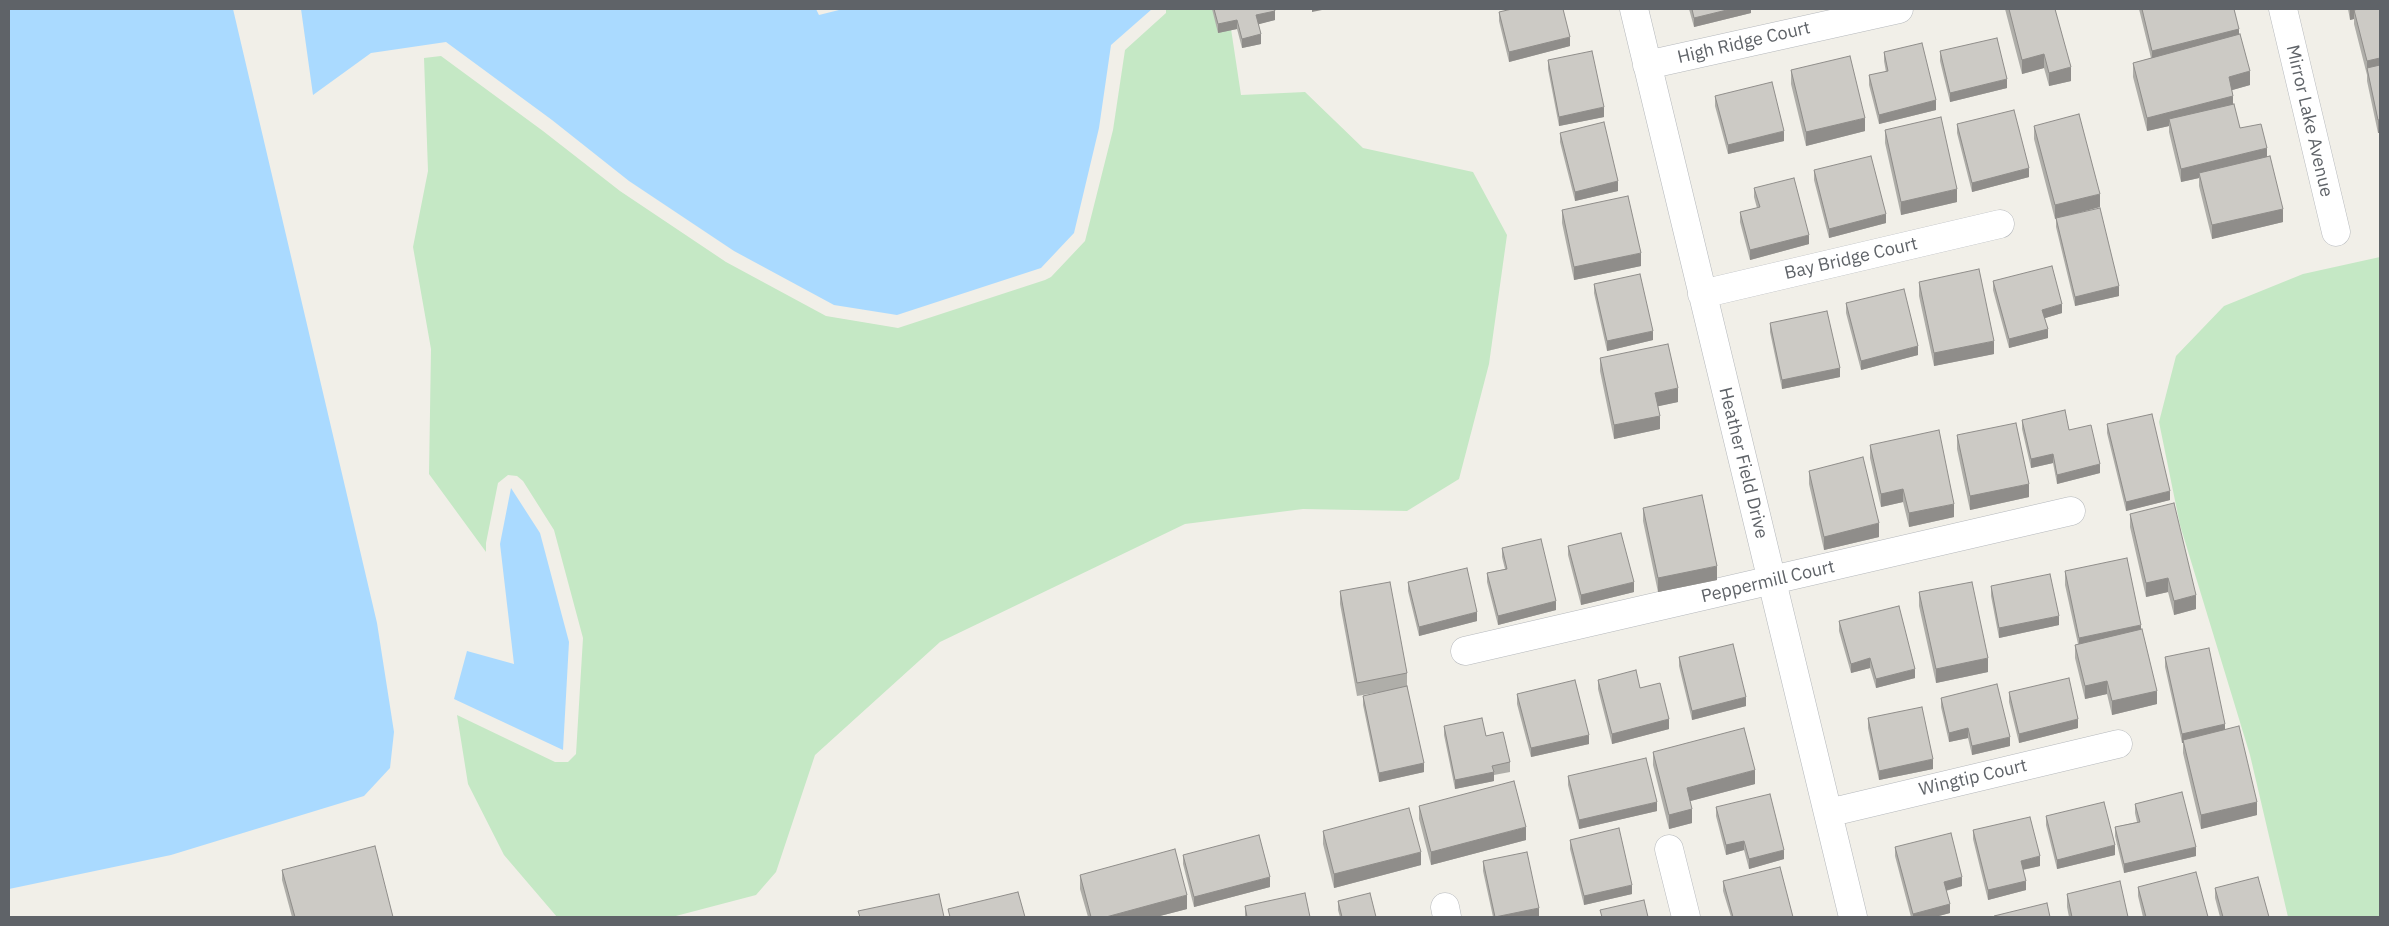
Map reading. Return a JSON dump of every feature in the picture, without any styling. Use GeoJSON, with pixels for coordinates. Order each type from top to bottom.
{"type":"FeatureCollection","features":[{"type":"Feature","properties":{"kind":"street","name":"Heather Field Drive"},"geometry":{"type":"LineString","coordinates":[[1634,9],[1853,917]]}},
{"type":"Feature","properties":{"kind":"street","name":"High Ridge Court"},"geometry":{"type":"LineString","coordinates":[[1647,65],[1900,9]]}},
{"type":"Feature","properties":{"kind":"street","name":"Mirror Lake Avenue"},"geometry":{"type":"LineString","coordinates":[[2283,9],[2336,232]]}},
{"type":"Feature","properties":{"kind":"street","name":"Bay Bridge Court"},"geometry":{"type":"LineString","coordinates":[[1702,294],[2000,224]]}},
{"type":"Feature","properties":{"kind":"street","name":"Peppermill Court"},"geometry":{"type":"LineString","coordinates":[[1465,651],[1772,582],[2070,511]]}},
{"type":"Feature","properties":{"kind":"street","name":"Wingtip Court"},"geometry":{"type":"LineString","coordinates":[[1828,813],[2118,744]]}},
{"type":"Feature","properties":{"kind":"street"},"geometry":{"type":"LineString","coordinates":[[1669,849],[1686,917]]}},
{"type":"Feature","properties":{"kind":"green space"},"geometry":{"type":"Polygon","coordinates":[[[1166,9],[1228,9],[1241,95],[1305,92],[1363,148],[1473,172],[1507,235],[1489,364],[1459,479],[1407,511],[1303,509],[1185,524],[940,642],[815,755],[776,872],[756,895],[672,917],[557,917],[504,855],[468,784],[457,715],[555,762],[568,762],[576,754],[583,638],[554,530],[523,481],[517,476],[508,475],[498,483],[486,543],[486,552],[429,474],[431,349],[413,247],[428,171],[424,58],[441,56],[543,131],[620,191],[726,262],[826,316],[898,328],[1045,280],[1051,277],[1085,241],[1113,130],[1125,50],[1166,13],[1166,9]]]}},
{"type":"Feature","properties":{"kind":"green space"},"geometry":{"type":"Polygon","coordinates":[[[2380,257],[2380,917],[2288,917],[2250,755],[2180,525],[2159,422],[2176,356],[2224,306],[2303,274],[2380,257]]]}},
{"type":"Feature","properties":{"kind":"water"},"geometry":{"type":"Polygon","coordinates":[[[9,9],[233,9],[377,623],[394,732],[390,768],[364,796],[171,855],[9,889],[9,9]]]}},
{"type":"Feature","properties":{"kind":"water"},"geometry":{"type":"Polygon","coordinates":[[[301,9],[816,9],[819,15],[843,9],[1152,9],[1111,45],[1099,128],[1074,233],[1041,268],[897,315],[834,305],[734,251],[629,181],[552,120],[446,42],[371,53],[313,95],[301,9]]]}},
{"type":"Feature","properties":{"kind":"water"},"geometry":{"type":"Polygon","coordinates":[[[511,488],[540,533],[569,642],[563,750],[454,699],[467,651],[514,664],[500,544],[511,488]]]}},
{"type":"Feature","properties":{"kind":"building"},"geometry":{"type":"Polygon","coordinates":[[[1214,9],[1274,9],[1275,11],[1256,15],[1261,34],[1242,39],[1237,20],[1218,24],[1214,9]]]}},
{"type":"Feature","properties":{"kind":"building"},"geometry":{"type":"Polygon","coordinates":[[[1512,9],[1563,9],[1570,37],[1509,52],[1499,12],[1512,9]]]}},
{"type":"Feature","properties":{"kind":"building"},"geometry":{"type":"Polygon","coordinates":[[[1692,9],[1731,9],[1694,18],[1692,9]]]}},
{"type":"Feature","properties":{"kind":"building"},"geometry":{"type":"Polygon","coordinates":[[[2009,9],[2055,9],[2071,67],[2049,73],[2044,54],[2022,60],[2009,9]]]}},
{"type":"Feature","properties":{"kind":"building"},"geometry":{"type":"Polygon","coordinates":[[[2142,9],[2234,9],[2239,29],[2152,51],[2142,9]]]}},
{"type":"Feature","properties":{"kind":"building"},"geometry":{"type":"Polygon","coordinates":[[[2380,9],[2380,58],[2367,61],[2354,10],[2380,9]]]}},
{"type":"Feature","properties":{"kind":"building"},"geometry":{"type":"Polygon","coordinates":[[[2240,34],[2250,71],[2229,77],[2233,96],[2147,118],[2133,63],[2240,34]]]}},
{"type":"Feature","properties":{"kind":"building"},"geometry":{"type":"Polygon","coordinates":[[[1997,38],[2007,79],[1950,93],[1940,51],[1997,38]]]}},
{"type":"Feature","properties":{"kind":"building"},"geometry":{"type":"Polygon","coordinates":[[[1922,43],[1936,100],[1879,115],[1869,75],[1888,71],[1884,52],[1922,43]]]}},
{"type":"Feature","properties":{"kind":"building"},"geometry":{"type":"Polygon","coordinates":[[[1592,51],[1604,107],[1559,117],[1548,60],[1592,51]]]}},
{"type":"Feature","properties":{"kind":"building"},"geometry":{"type":"Polygon","coordinates":[[[1850,56],[1865,118],[1806,132],[1791,70],[1850,56]]]}},
{"type":"Feature","properties":{"kind":"building"},"geometry":{"type":"Polygon","coordinates":[[[2380,65],[2380,119],[2378,120],[2367,68],[2380,65]]]}},
{"type":"Feature","properties":{"kind":"building"},"geometry":{"type":"Polygon","coordinates":[[[1772,82],[1784,131],[1728,145],[1715,96],[1772,82]]]}},
{"type":"Feature","properties":{"kind":"building"},"geometry":{"type":"Polygon","coordinates":[[[2234,104],[2240,128],[2261,124],[2267,148],[2181,169],[2169,119],[2234,104]]]}},
{"type":"Feature","properties":{"kind":"building"},"geometry":{"type":"Polygon","coordinates":[[[2014,110],[2029,168],[1972,183],[1957,124],[2014,110]]]}},
{"type":"Feature","properties":{"kind":"building"},"geometry":{"type":"Polygon","coordinates":[[[2079,114],[2100,194],[2055,205],[2034,126],[2079,114]]]}},
{"type":"Feature","properties":{"kind":"building"},"geometry":{"type":"Polygon","coordinates":[[[1941,117],[1957,189],[1901,202],[1885,130],[1941,117]]]}},
{"type":"Feature","properties":{"kind":"building"},"geometry":{"type":"Polygon","coordinates":[[[1604,122],[1618,181],[1575,192],[1560,133],[1604,122]]]}},
{"type":"Feature","properties":{"kind":"building"},"geometry":{"type":"Polygon","coordinates":[[[1871,156],[1886,214],[1829,229],[1814,170],[1871,156]]]}},
{"type":"Feature","properties":{"kind":"building"},"geometry":{"type":"Polygon","coordinates":[[[2270,156],[2283,209],[2212,225],[2199,173],[2270,156]]]}},
{"type":"Feature","properties":{"kind":"building"},"geometry":{"type":"Polygon","coordinates":[[[1794,178],[1809,235],[1750,250],[1740,212],[1760,207],[1754,188],[1794,178]]]}},
{"type":"Feature","properties":{"kind":"building"},"geometry":{"type":"Polygon","coordinates":[[[1628,196],[1641,253],[1574,267],[1562,210],[1628,196]]]}},
{"type":"Feature","properties":{"kind":"building"},"geometry":{"type":"Polygon","coordinates":[[[2100,208],[2119,286],[2075,297],[2056,218],[2100,208]]]}},
{"type":"Feature","properties":{"kind":"building"},"geometry":{"type":"Polygon","coordinates":[[[2052,266],[2062,304],[2042,310],[2048,329],[2009,339],[1993,281],[2052,266]]]}},
{"type":"Feature","properties":{"kind":"building"},"geometry":{"type":"Polygon","coordinates":[[[1979,269],[1994,341],[1934,353],[1919,282],[1979,269]]]}},
{"type":"Feature","properties":{"kind":"building"},"geometry":{"type":"Polygon","coordinates":[[[1640,274],[1653,331],[1607,341],[1594,284],[1640,274]]]}},
{"type":"Feature","properties":{"kind":"building"},"geometry":{"type":"Polygon","coordinates":[[[1904,289],[1918,346],[1861,361],[1846,303],[1904,289]]]}},
{"type":"Feature","properties":{"kind":"building"},"geometry":{"type":"Polygon","coordinates":[[[1827,311],[1840,368],[1782,380],[1770,323],[1827,311]]]}},
{"type":"Feature","properties":{"kind":"building"},"geometry":{"type":"Polygon","coordinates":[[[1668,344],[1678,388],[1655,393],[1660,416],[1614,425],[1600,358],[1668,344]]]}},
{"type":"Feature","properties":{"kind":"building"},"geometry":{"type":"Polygon","coordinates":[[[2065,410],[2069,430],[2091,425],[2100,464],[2057,475],[2053,454],[2031,459],[2022,420],[2065,410]]]}},
{"type":"Feature","properties":{"kind":"building"},"geometry":{"type":"Polygon","coordinates":[[[2152,414],[2170,491],[2126,502],[2107,424],[2152,414]]]}},
{"type":"Feature","properties":{"kind":"building"},"geometry":{"type":"Polygon","coordinates":[[[2016,423],[2029,484],[1970,496],[1957,435],[2016,423]]]}},
{"type":"Feature","properties":{"kind":"building"},"geometry":{"type":"Polygon","coordinates":[[[1939,430],[1954,504],[1909,513],[1903,489],[1881,494],[1870,445],[1939,430]]]}},
{"type":"Feature","properties":{"kind":"building"},"geometry":{"type":"Polygon","coordinates":[[[1863,457],[1879,523],[1824,537],[1809,471],[1863,457]]]}},
{"type":"Feature","properties":{"kind":"building"},"geometry":{"type":"Polygon","coordinates":[[[1702,495],[1717,566],[1658,578],[1643,508],[1702,495]]]}},
{"type":"Feature","properties":{"kind":"building"},"geometry":{"type":"Polygon","coordinates":[[[2174,503],[2196,595],[2174,601],[2168,578],[2146,583],[2130,514],[2174,503]]]}},
{"type":"Feature","properties":{"kind":"building"},"geometry":{"type":"Polygon","coordinates":[[[1621,533],[1634,582],[1581,595],[1568,546],[1621,533]]]}},
{"type":"Feature","properties":{"kind":"building"},"geometry":{"type":"Polygon","coordinates":[[[1541,539],[1556,601],[1498,616],[1487,573],[1507,569],[1502,548],[1541,539]]]}},
{"type":"Feature","properties":{"kind":"building"},"geometry":{"type":"Polygon","coordinates":[[[2127,558],[2141,625],[2079,638],[2065,571],[2127,558]]]}},
{"type":"Feature","properties":{"kind":"building"},"geometry":{"type":"Polygon","coordinates":[[[1467,568],[1477,612],[1419,627],[1408,582],[1467,568]]]}},
{"type":"Feature","properties":{"kind":"building"},"geometry":{"type":"Polygon","coordinates":[[[2050,574],[2059,616],[1999,628],[1991,586],[2050,574]]]}},
{"type":"Feature","properties":{"kind":"building"},"geometry":{"type":"Polygon","coordinates":[[[1390,582],[1407,673],[1357,683],[1340,591],[1390,582]]]}},
{"type":"Feature","properties":{"kind":"building"},"geometry":{"type":"Polygon","coordinates":[[[1972,582],[1988,658],[1936,669],[1919,592],[1972,582]]]}},
{"type":"Feature","properties":{"kind":"building"},"geometry":{"type":"Polygon","coordinates":[[[1899,606],[1915,669],[1876,679],[1870,658],[1851,664],[1839,621],[1899,606]]]}},
{"type":"Feature","properties":{"kind":"building"},"geometry":{"type":"Polygon","coordinates":[[[2142,629],[2157,691],[2112,701],[2107,681],[2085,686],[2075,645],[2142,629]]]}},
{"type":"Feature","properties":{"kind":"building"},"geometry":{"type":"Polygon","coordinates":[[[1733,644],[1746,697],[1692,711],[1679,657],[1733,644]]]}},
{"type":"Feature","properties":{"kind":"building"},"geometry":{"type":"Polygon","coordinates":[[[2209,648],[2225,724],[2182,734],[2165,657],[2209,648]]]}},
{"type":"Feature","properties":{"kind":"building"},"geometry":{"type":"Polygon","coordinates":[[[1636,670],[1640,688],[1660,683],[1669,719],[1612,734],[1598,680],[1636,670]]]}},
{"type":"Feature","properties":{"kind":"building"},"geometry":{"type":"Polygon","coordinates":[[[2069,678],[2078,719],[2019,734],[2009,692],[2069,678]]]}},
{"type":"Feature","properties":{"kind":"building"},"geometry":{"type":"Polygon","coordinates":[[[1575,680],[1589,735],[1531,748],[1517,694],[1575,680]]]}},
{"type":"Feature","properties":{"kind":"building"},"geometry":{"type":"Polygon","coordinates":[[[1997,684],[2010,737],[1972,746],[1968,728],[1949,733],[1941,698],[1997,684]]]}},
{"type":"Feature","properties":{"kind":"building"},"geometry":{"type":"Polygon","coordinates":[[[1407,686],[1424,763],[1379,773],[1363,696],[1407,686]]]}},
{"type":"Feature","properties":{"kind":"building"},"geometry":{"type":"Polygon","coordinates":[[[1922,707],[1933,759],[1879,771],[1868,718],[1922,707]]]}},
{"type":"Feature","properties":{"kind":"building"},"geometry":{"type":"Polygon","coordinates":[[[1482,718],[1486,736],[1503,732],[1510,762],[1492,766],[1494,772],[1455,780],[1444,726],[1482,718]]]}},
{"type":"Feature","properties":{"kind":"building"},"geometry":{"type":"Polygon","coordinates":[[[2239,726],[2257,802],[2201,815],[2183,740],[2239,726]]]}},
{"type":"Feature","properties":{"kind":"building"},"geometry":{"type":"Polygon","coordinates":[[[1744,728],[1755,770],[1687,788],[1692,809],[1669,815],[1653,752],[1744,728]]]}},
{"type":"Feature","properties":{"kind":"building"},"geometry":{"type":"Polygon","coordinates":[[[1646,758],[1657,802],[1579,820],[1568,776],[1646,758]]]}},
{"type":"Feature","properties":{"kind":"building"},"geometry":{"type":"Polygon","coordinates":[[[1514,781],[1526,827],[1431,852],[1419,806],[1514,781]]]}},
{"type":"Feature","properties":{"kind":"building"},"geometry":{"type":"Polygon","coordinates":[[[2182,792],[2196,847],[2124,864],[2115,827],[2140,822],[2135,804],[2182,792]]]}},
{"type":"Feature","properties":{"kind":"building"},"geometry":{"type":"Polygon","coordinates":[[[1770,794],[1784,850],[1749,859],[1744,841],[1726,845],[1716,807],[1770,794]]]}},
{"type":"Feature","properties":{"kind":"building"},"geometry":{"type":"Polygon","coordinates":[[[2104,802],[2115,845],[2057,860],[2046,816],[2104,802]]]}},
{"type":"Feature","properties":{"kind":"building"},"geometry":{"type":"Polygon","coordinates":[[[1409,808],[1421,852],[1334,874],[1323,831],[1409,808]]]}},
{"type":"Feature","properties":{"kind":"building"},"geometry":{"type":"Polygon","coordinates":[[[2030,817],[2040,856],[2021,861],[2026,881],[1988,890],[1973,830],[2030,817]]]}},
{"type":"Feature","properties":{"kind":"building"},"geometry":{"type":"Polygon","coordinates":[[[1619,828],[1632,885],[1584,896],[1570,840],[1619,828]]]}},
{"type":"Feature","properties":{"kind":"building"},"geometry":{"type":"Polygon","coordinates":[[[1951,833],[1962,877],[1944,882],[1950,904],[1913,914],[1895,847],[1951,833]]]}},
{"type":"Feature","properties":{"kind":"building"},"geometry":{"type":"Polygon","coordinates":[[[1259,835],[1270,877],[1194,897],[1183,855],[1259,835]]]}},
{"type":"Feature","properties":{"kind":"building"},"geometry":{"type":"Polygon","coordinates":[[[375,846],[393,917],[295,917],[282,870],[375,846]]]}},
{"type":"Feature","properties":{"kind":"building"},"geometry":{"type":"Polygon","coordinates":[[[1175,849],[1187,895],[1106,917],[1091,917],[1080,875],[1175,849]]]}},
{"type":"Feature","properties":{"kind":"building"},"geometry":{"type":"Polygon","coordinates":[[[1527,852],[1539,908],[1495,917],[1483,861],[1527,852]]]}},
{"type":"Feature","properties":{"kind":"building"},"geometry":{"type":"Polygon","coordinates":[[[1780,867],[1793,917],[1733,917],[1723,881],[1780,867]]]}},
{"type":"Feature","properties":{"kind":"building"},"geometry":{"type":"Polygon","coordinates":[[[2196,872],[2208,917],[2146,917],[2138,887],[2196,872]]]}},
{"type":"Feature","properties":{"kind":"building"},"geometry":{"type":"Polygon","coordinates":[[[2258,877],[2269,917],[2223,917],[2215,888],[2258,877]]]}},
{"type":"Feature","properties":{"kind":"building"},"geometry":{"type":"Polygon","coordinates":[[[2120,881],[2128,917],[2072,917],[2067,894],[2120,881]]]}},
{"type":"Feature","properties":{"kind":"building"},"geometry":{"type":"Polygon","coordinates":[[[1018,892],[1025,917],[950,917],[948,909],[1018,892]]]}},
{"type":"Feature","properties":{"kind":"building"},"geometry":{"type":"Polygon","coordinates":[[[1305,893],[1310,917],[1247,917],[1245,906],[1305,893]]]}},
{"type":"Feature","properties":{"kind":"building"},"geometry":{"type":"Polygon","coordinates":[[[1370,893],[1376,917],[1342,917],[1338,901],[1370,893]]]}},
{"type":"Feature","properties":{"kind":"building"},"geometry":{"type":"Polygon","coordinates":[[[939,894],[944,917],[860,917],[858,911],[939,894]]]}},
{"type":"Feature","properties":{"kind":"building"},"geometry":{"type":"Polygon","coordinates":[[[1644,900],[1648,917],[1602,917],[1600,910],[1644,900]]]}},
{"type":"Feature","properties":{"kind":"building"},"geometry":{"type":"Polygon","coordinates":[[[2047,903],[2050,917],[1994,917],[1994,916],[2047,903]]]}}]}
